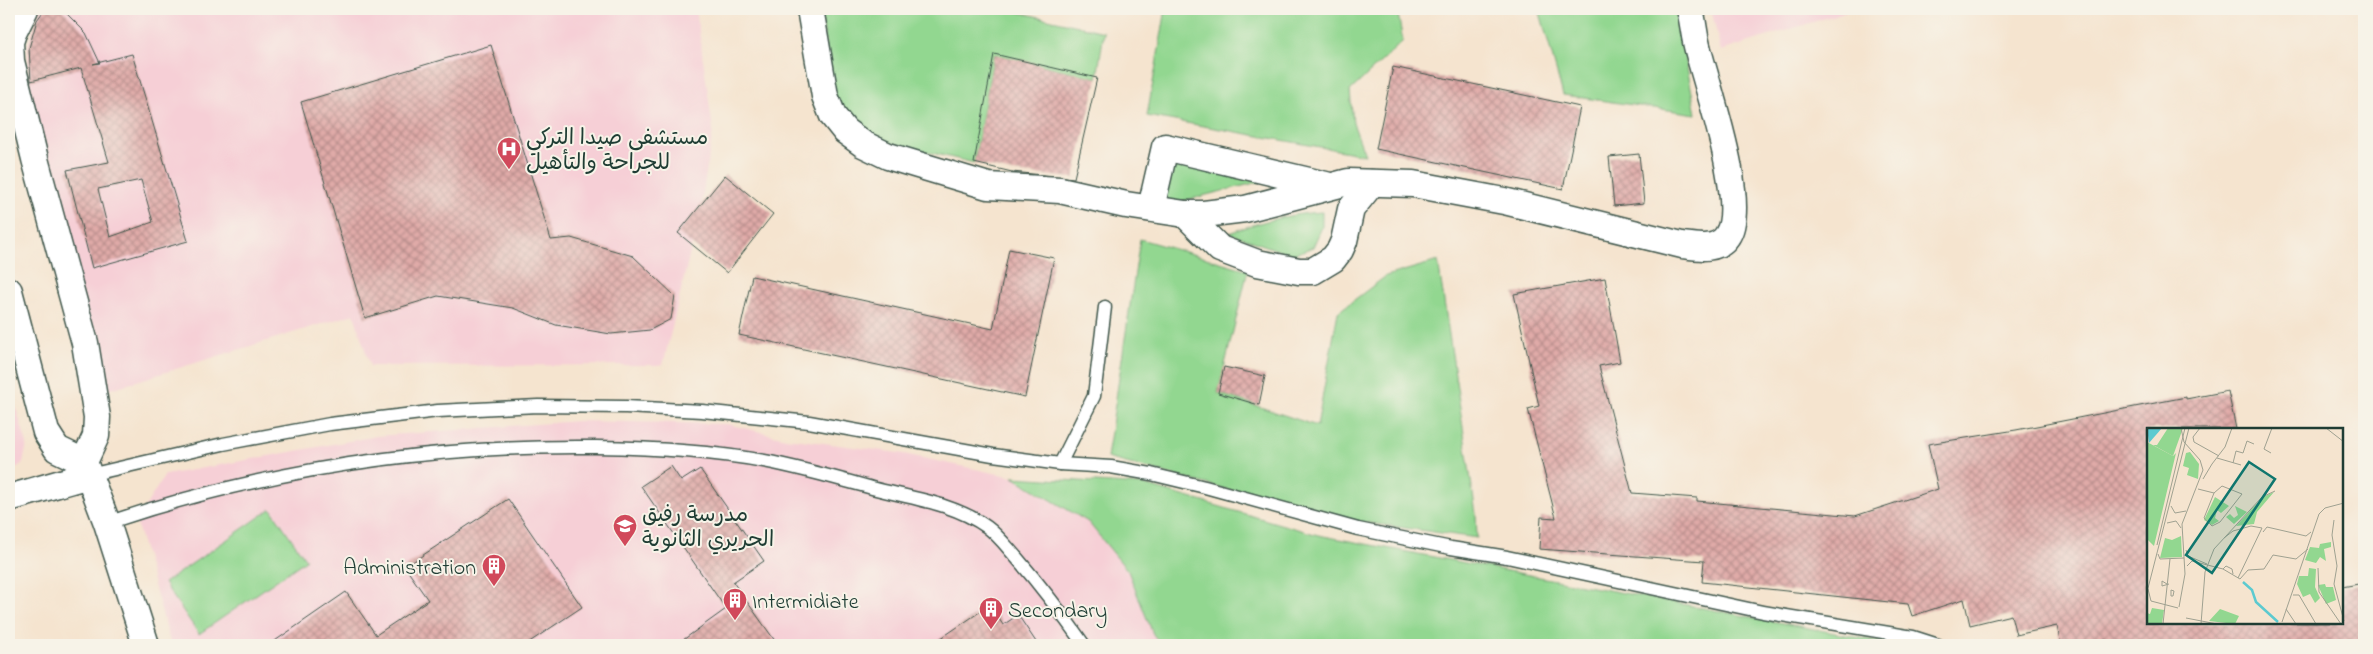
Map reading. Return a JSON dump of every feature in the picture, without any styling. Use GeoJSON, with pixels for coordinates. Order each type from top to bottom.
{"type":"FeatureCollection","features":[{"type":"Feature","properties":{"kind":"street"},"geometry":{"type":"LineString","coordinates":[[25,9],[12,33],[10,42],[12,62],[35,159],[85,342],[97,417],[96,436],[86,468],[146,645]]}},
{"type":"Feature","properties":{"kind":"street"},"geometry":{"type":"LineString","coordinates":[[810,9],[825,96],[833,116],[845,131],[863,144],[888,156],[988,186],[1060,190],[1126,205],[1185,214],[1204,214],[1245,209],[1348,182],[1413,184],[1504,201],[1682,245],[1708,247],[1720,244],[1728,235],[1734,207],[1721,134],[1697,47],[1690,9]]}},
{"type":"Feature","properties":{"kind":"street"},"geometry":{"type":"LineString","coordinates":[[1151,208],[1165,147],[1329,186]]}},
{"type":"Feature","properties":{"kind":"street"},"geometry":{"type":"LineString","coordinates":[[1185,214],[1220,248],[1257,263],[1299,271],[1312,271],[1333,259],[1340,250],[1344,241],[1351,209],[1372,183]]}},
{"type":"Feature","properties":{"kind":"street"},"geometry":{"type":"LineString","coordinates":[[9,291],[46,432],[57,449],[86,468]]}},
{"type":"Feature","properties":{"kind":"street"},"geometry":{"type":"LineString","coordinates":[[9,498],[39,488],[86,468]]}},
{"type":"Feature","properties":{"kind":"lane"},"geometry":{"type":"LineString","coordinates":[[1060,464],[1094,396],[1105,307]]}},
{"type":"Feature","properties":{"kind":"lane"},"geometry":{"type":"LineString","coordinates":[[86,468],[330,424],[438,411],[538,406],[626,407],[702,411],[799,421],[1060,464],[1110,467],[1151,474],[1358,529],[1451,548],[1536,562],[1763,612],[1913,637],[1938,645]]}},
{"type":"Feature","properties":{"kind":"lane"},"geometry":{"type":"LineString","coordinates":[[106,524],[176,500],[233,486],[355,462],[497,448],[638,448],[704,452],[763,461],[821,474],[959,512],[987,527],[1005,544],[1059,610],[1084,645]]}},
{"type":"Feature","properties":{"kind":"shaded area"},"geometry":{"type":"Polygon","coordinates":[[[40,9],[696,9],[713,130],[700,211],[663,365],[370,366],[354,314],[101,392],[29,88],[28,45],[40,9]]]}},
{"type":"Feature","properties":{"kind":"shaded area"},"geometry":{"type":"Polygon","coordinates":[[[1711,9],[1854,9],[1721,51],[1711,9]]]}},
{"type":"Feature","properties":{"kind":"shaded area"},"geometry":{"type":"Polygon","coordinates":[[[9,385],[27,444],[23,463],[9,473],[9,385]]]}},
{"type":"Feature","properties":{"kind":"shaded area","name":"مدرسة رفيق الحريري الثانوية"},"geometry":{"type":"Polygon","coordinates":[[[577,421],[727,424],[786,438],[899,453],[1013,477],[1088,522],[1128,571],[1153,634],[1161,645],[171,645],[136,521],[165,475],[377,436],[577,421]]]}},
{"type":"Feature","properties":{"kind":"green space"},"geometry":{"type":"Polygon","coordinates":[[[820,9],[1005,9],[1104,32],[1097,78],[994,54],[974,163],[874,139],[850,122],[835,98],[820,9]]]}},
{"type":"Feature","properties":{"kind":"green space"},"geometry":{"type":"Polygon","coordinates":[[[1166,9],[1397,9],[1403,41],[1350,91],[1353,123],[1365,155],[1147,116],[1166,9]]]}},
{"type":"Feature","properties":{"kind":"green space"},"geometry":{"type":"Polygon","coordinates":[[[1539,9],[1676,9],[1696,114],[1563,95],[1539,9]]]}},
{"type":"Feature","properties":{"kind":"green space"},"geometry":{"type":"Polygon","coordinates":[[[1177,160],[1271,179],[1174,203],[1170,202],[1164,195],[1173,164],[1177,160]]]}},
{"type":"Feature","properties":{"kind":"green space"},"geometry":{"type":"Polygon","coordinates":[[[1322,212],[1322,227],[1313,247],[1292,255],[1229,233],[1274,219],[1322,212]]]}},
{"type":"Feature","properties":{"kind":"green space"},"geometry":{"type":"Polygon","coordinates":[[[1140,239],[1248,270],[1218,393],[1317,426],[1338,312],[1386,276],[1438,261],[1476,514],[1477,538],[1340,519],[1107,458],[1140,239]]]}},
{"type":"Feature","properties":{"kind":"green space"},"geometry":{"type":"Polygon","coordinates":[[[1013,477],[1145,485],[1318,535],[1898,645],[1161,645],[1153,634],[1128,571],[1088,522],[1013,477]]]}},
{"type":"Feature","properties":{"kind":"green space"},"geometry":{"type":"Polygon","coordinates":[[[271,509],[306,560],[199,634],[164,583],[271,509]]]}},
{"type":"Feature","properties":{"kind":"building"},"geometry":{"type":"Polygon","coordinates":[[[45,9],[62,9],[86,33],[100,62],[132,54],[188,241],[92,268],[67,170],[109,162],[81,68],[31,81],[29,48],[37,20],[45,9]],[[141,180],[98,189],[110,237],[153,222],[141,180]]]}},
{"type":"Feature","properties":{"kind":"building"},"geometry":{"type":"Polygon","coordinates":[[[491,45],[551,240],[571,238],[633,256],[675,296],[671,319],[650,330],[611,334],[556,325],[513,308],[438,296],[365,318],[301,102],[491,45]]]}},
{"type":"Feature","properties":{"kind":"building"},"geometry":{"type":"Polygon","coordinates":[[[994,54],[1097,78],[1074,178],[1012,172],[974,163],[994,54]]]}},
{"type":"Feature","properties":{"kind":"building"},"geometry":{"type":"Polygon","coordinates":[[[1393,67],[1580,107],[1563,189],[1376,149],[1393,67]]]}},
{"type":"Feature","properties":{"kind":"building"},"geometry":{"type":"Polygon","coordinates":[[[1639,154],[1644,203],[1614,206],[1609,157],[1639,154]]]}},
{"type":"Feature","properties":{"kind":"building"},"geometry":{"type":"Polygon","coordinates":[[[725,175],[773,214],[727,273],[678,233],[725,175]]]}},
{"type":"Feature","properties":{"kind":"building"},"geometry":{"type":"Polygon","coordinates":[[[1009,249],[1054,258],[1025,397],[739,335],[752,276],[993,329],[1009,249]]]}},
{"type":"Feature","properties":{"kind":"building"},"geometry":{"type":"Polygon","coordinates":[[[1605,278],[1620,362],[1599,366],[1632,493],[1697,498],[1697,501],[1855,516],[1938,489],[1928,444],[2016,430],[2186,397],[2186,399],[2228,391],[2236,428],[2147,428],[2147,624],[2343,624],[2343,587],[2364,583],[2364,645],[2107,645],[2106,640],[2078,645],[2061,645],[2057,626],[2016,635],[2011,615],[1970,625],[1964,599],[1912,616],[1908,604],[1702,582],[1704,561],[1539,549],[1541,517],[1556,518],[1528,409],[1539,406],[1514,294],[1605,278]]]}},
{"type":"Feature","properties":{"kind":"building"},"geometry":{"type":"Polygon","coordinates":[[[1224,367],[1265,376],[1259,405],[1218,393],[1224,367]]]}},
{"type":"Feature","properties":{"kind":"building"},"geometry":{"type":"Polygon","coordinates":[[[671,466],[681,481],[700,469],[764,561],[733,582],[778,645],[676,645],[726,609],[641,486],[671,466]]]}},
{"type":"Feature","properties":{"kind":"building","name":"Administration"},"geometry":{"type":"Polygon","coordinates":[[[508,499],[582,607],[525,645],[269,645],[346,592],[376,635],[428,600],[405,567],[508,499]]]}},
{"type":"Feature","properties":{"kind":"building","name":"Secondary"},"geometry":{"type":"Polygon","coordinates":[[[990,605],[1003,625],[1018,615],[1038,645],[931,645],[990,605]]]}},
{"type":"Feature","properties":{"kind":"place","name":"مستشفى صيدا التركي للجراحة والتأهيل"},"geometry":{"type":"Point","coordinates":[509,170]}},
{"type":"Feature","properties":{"kind":"place","name":"مدرسة رفيق الحريري الثانوية"},"geometry":{"type":"Point","coordinates":[625,547]}},
{"type":"Feature","properties":{"kind":"place","name":"Administration"},"geometry":{"type":"Point","coordinates":[494,587]}},
{"type":"Feature","properties":{"kind":"place","name":"Intermidiate"},"geometry":{"type":"Point","coordinates":[735,621]}},
{"type":"Feature","properties":{"kind":"place","name":"Secondary"},"geometry":{"type":"Point","coordinates":[991,630]}}]}
